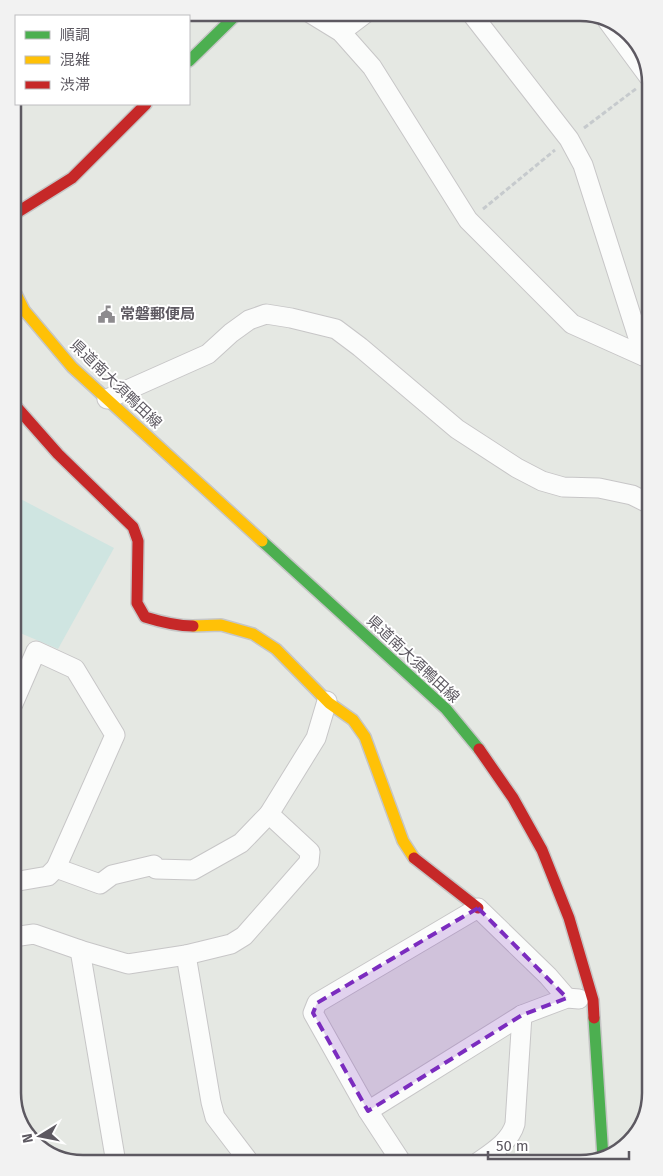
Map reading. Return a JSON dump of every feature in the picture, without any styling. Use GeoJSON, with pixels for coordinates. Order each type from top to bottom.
{"type":"FeatureCollection","features":[{"type":"Feature","properties":{"kind":"main road"},"geometry":{"type":"LineString","coordinates":[[190,60],[229,21]]}},
{"type":"Feature","properties":{"kind":"main road"},"geometry":{"type":"LineString","coordinates":[[21,210],[72,178],[145,105]]}},
{"type":"Feature","properties":{"kind":"main road","name":"県道南大須鴨田線"},"geometry":{"type":"LineString","coordinates":[[21,304],[72,367],[446,709],[482,752],[513,798],[542,850],[569,918],[593,1000],[602,1150]]}},
{"type":"Feature","properties":{"kind":"main road"},"geometry":{"type":"LineString","coordinates":[[21,412],[58,454],[133,527],[138,541],[137,603],[145,617],[182,626],[221,625],[253,634],[276,649],[328,701],[353,720],[365,737],[403,841],[412,856],[478,908]]}},
{"type":"Feature","properties":{"kind":"street"},"geometry":{"type":"LineString","coordinates":[[323,21],[341,32],[372,67],[468,220],[572,324],[642,355]]}},
{"type":"Feature","properties":{"kind":"street"},"geometry":{"type":"LineString","coordinates":[[341,32],[355,21]]}},
{"type":"Feature","properties":{"kind":"street"},"geometry":{"type":"LineString","coordinates":[[477,21],[569,139],[583,166],[642,342]]}},
{"type":"Feature","properties":{"kind":"street"},"geometry":{"type":"LineString","coordinates":[[618,35],[637,59]]}},
{"type":"Feature","properties":{"kind":"street"},"geometry":{"type":"LineString","coordinates":[[107,399],[208,354],[231,332],[249,320],[266,314],[291,318],[336,329],[360,347],[457,430],[517,468],[542,481],[563,486],[599,488],[632,494],[642,500]]}},
{"type":"Feature","properties":{"kind":"street"},"geometry":{"type":"LineString","coordinates":[[21,684],[36,651],[75,668],[115,735],[56,868],[48,876],[21,880]]}},
{"type":"Feature","properties":{"kind":"street"},"geometry":{"type":"LineString","coordinates":[[56,868],[100,884],[112,875],[154,865],[156,869],[192,870],[241,843],[269,814],[316,738],[328,701]]}},
{"type":"Feature","properties":{"kind":"street"},"geometry":{"type":"LineString","coordinates":[[21,936],[34,934],[128,964],[186,955],[231,944],[244,936],[309,862],[310,852],[269,814]]}},
{"type":"Feature","properties":{"kind":"street"},"geometry":{"type":"LineString","coordinates":[[396,1155],[368,1111],[313,1013],[318,1003],[478,908],[548,976],[567,998]]}},
{"type":"Feature","properties":{"kind":"street"},"geometry":{"type":"LineString","coordinates":[[80,950],[115,1155]]}},
{"type":"Feature","properties":{"kind":"street"},"geometry":{"type":"LineString","coordinates":[[186,955],[215,1117],[244,1155]]}},
{"type":"Feature","properties":{"kind":"street"},"geometry":{"type":"LineString","coordinates":[[368,1111],[522,1015],[567,998],[593,1000]]}},
{"type":"Feature","properties":{"kind":"street"},"geometry":{"type":"LineString","coordinates":[[488,1155],[512,1133],[515,1124],[522,1015]]}},
{"type":"Feature","properties":{"kind":"highlighted area"},"geometry":{"type":"Polygon","coordinates":[[[478,908],[567,998],[522,1015],[368,1111],[313,1013],[317,1003],[478,908]]]}},
{"type":"Feature","properties":{"kind":"shaded area"},"geometry":{"type":"Polygon","coordinates":[[[21,499],[114,548],[58,649],[21,633],[21,499]]]}},
{"type":"Feature","properties":{"kind":"traffic: fast"},"geometry":{"type":"LineString","coordinates":[[190,60],[230,21]]}},
{"type":"Feature","properties":{"kind":"traffic: fast"},"geometry":{"type":"LineString","coordinates":[[262,541],[446,709],[479,749]]}},
{"type":"Feature","properties":{"kind":"traffic: fast"},"geometry":{"type":"LineString","coordinates":[[594,1018],[602,1150]]}},
{"type":"Feature","properties":{"kind":"traffic: slow"},"geometry":{"type":"LineString","coordinates":[[21,304],[72,367],[262,541]]}},
{"type":"Feature","properties":{"kind":"traffic: slow"},"geometry":{"type":"LineString","coordinates":[[193,626],[221,625],[253,634],[276,649],[329,703],[353,720],[365,737],[403,841],[414,858]]}},
{"type":"Feature","properties":{"kind":"traffic: jam"},"geometry":{"type":"LineString","coordinates":[[21,210],[72,178],[145,105]]}},
{"type":"Feature","properties":{"kind":"traffic: jam"},"geometry":{"type":"LineString","coordinates":[[21,412],[58,454],[133,527],[138,541],[137,603],[145,617],[193,626]]}},
{"type":"Feature","properties":{"kind":"traffic: jam"},"geometry":{"type":"LineString","coordinates":[[479,749],[513,798],[542,850],[569,918],[593,1000],[594,1018]]}},
{"type":"Feature","properties":{"kind":"traffic: jam"},"geometry":{"type":"LineString","coordinates":[[414,858],[478,908]]}},
{"type":"Feature","properties":{"kind":"place","name":"常磐郵便局"},"geometry":{"type":"Point","coordinates":[106,314]}}]}
